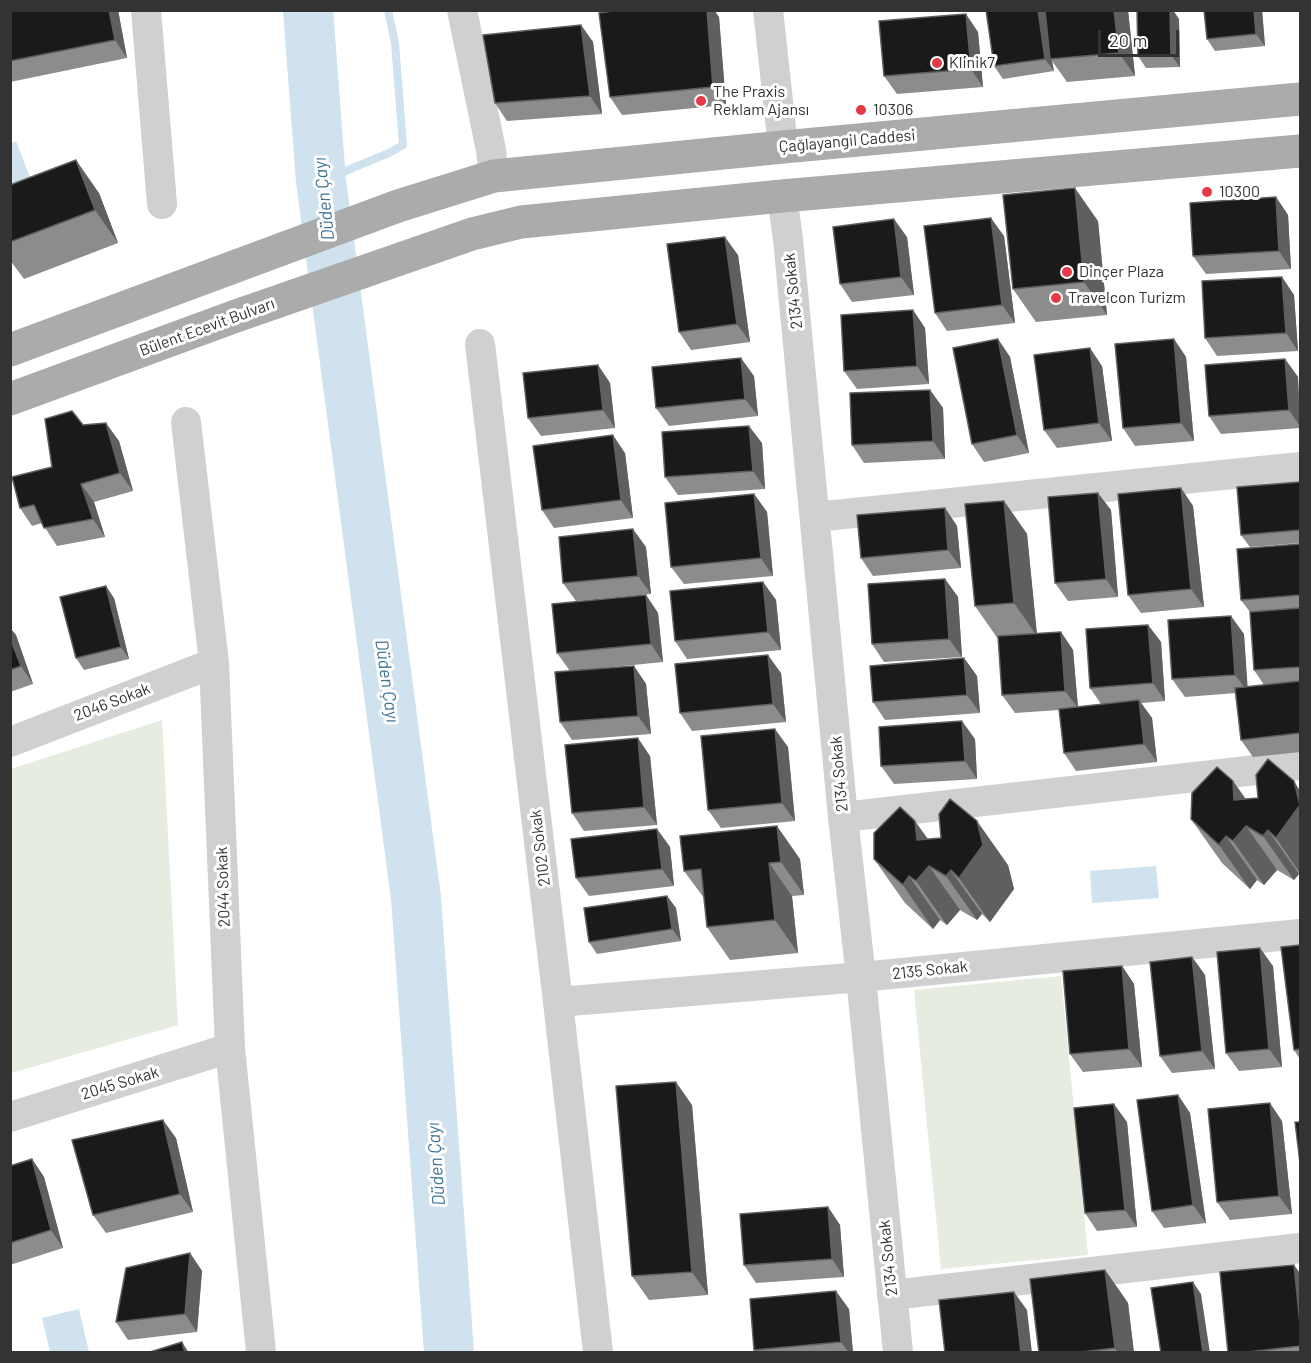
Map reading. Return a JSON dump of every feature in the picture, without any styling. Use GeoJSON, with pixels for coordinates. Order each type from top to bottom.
{"type":"FeatureCollection","features":[{"type":"Feature","properties":{"kind":"main road","name":"Çağlayangil Caddesi"},"geometry":{"type":"LineString","coordinates":[[10,350],[398,206],[494,176],[1300,99]]}},
{"type":"Feature","properties":{"kind":"main road"},"geometry":{"type":"LineString","coordinates":[[782,196],[1300,151]]}},
{"type":"Feature","properties":{"kind":"main road","name":"Bülent Ecevit Bulvarı"},"geometry":{"type":"LineString","coordinates":[[10,399],[237,316],[472,234],[521,222],[782,196]]}},
{"type":"Feature","properties":{"kind":"street"},"geometry":{"type":"LineString","coordinates":[[146,10],[162,204]]}},
{"type":"Feature","properties":{"kind":"street"},"geometry":{"type":"LineString","coordinates":[[462,10],[491,150],[494,176]]}},
{"type":"Feature","properties":{"kind":"street"},"geometry":{"type":"LineString","coordinates":[[768,10],[783,147]]}},
{"type":"Feature","properties":{"kind":"street","name":"2134 Sokak"},"geometry":{"type":"LineString","coordinates":[[782,196],[898,1353]]}},
{"type":"Feature","properties":{"kind":"street","name":"2102 Sokak"},"geometry":{"type":"LineString","coordinates":[[480,344],[598,1353]]}},
{"type":"Feature","properties":{"kind":"street","name":"2044 Sokak"},"geometry":{"type":"LineString","coordinates":[[186,422],[214,663],[230,1048],[261,1353]]}},
{"type":"Feature","properties":{"kind":"street"},"geometry":{"type":"LineString","coordinates":[[815,517],[1300,467]]}},
{"type":"Feature","properties":{"kind":"street","name":"2046 Sokak"},"geometry":{"type":"LineString","coordinates":[[10,742],[214,663]]}},
{"type":"Feature","properties":{"kind":"street"},"geometry":{"type":"LineString","coordinates":[[843,817],[1300,765]]}},
{"type":"Feature","properties":{"kind":"street","name":"2135 Sokak"},"geometry":{"type":"LineString","coordinates":[[558,1002],[861,977],[1300,934]]}},
{"type":"Feature","properties":{"kind":"street","name":"2045 Sokak"},"geometry":{"type":"LineString","coordinates":[[10,1117],[230,1048]]}},
{"type":"Feature","properties":{"kind":"street"},"geometry":{"type":"LineString","coordinates":[[892,1295],[1300,1248]]}},
{"type":"Feature","properties":{"kind":"shaded area"},"geometry":{"type":"Polygon","coordinates":[[[162,720],[178,1025],[11,1073],[11,769],[162,720]]]}},
{"type":"Feature","properties":{"kind":"shaded area"},"geometry":{"type":"Polygon","coordinates":[[[1061,976],[1088,1255],[941,1269],[914,990],[1061,976]]]}},
{"type":"Feature","properties":{"kind":"water"},"geometry":{"type":"Polygon","coordinates":[[[16,141],[36,193],[11,203],[11,143],[16,141]]]}},
{"type":"Feature","properties":{"kind":"water"},"geometry":{"type":"Polygon","coordinates":[[[1156,866],[1159,898],[1092,903],[1090,871],[1156,866]]]}},
{"type":"Feature","properties":{"kind":"water"},"geometry":{"type":"Polygon","coordinates":[[[79,1309],[89,1352],[50,1352],[42,1318],[79,1309]]]}},
{"type":"Feature","properties":{"kind":"building"},"geometry":{"type":"Polygon","coordinates":[[[10,10],[109,10],[115,40],[10,61],[10,10]]]}},
{"type":"Feature","properties":{"kind":"building"},"geometry":{"type":"Polygon","coordinates":[[[619,10],[707,10],[713,87],[610,97],[599,13],[619,10]]]}},
{"type":"Feature","properties":{"kind":"building"},"geometry":{"type":"Polygon","coordinates":[[[986,10],[1038,10],[1045,59],[994,66],[986,10]]]}},
{"type":"Feature","properties":{"kind":"building"},"geometry":{"type":"Polygon","coordinates":[[[1045,10],[1114,10],[1119,53],[1050,59],[1045,10]]]}},
{"type":"Feature","properties":{"kind":"building"},"geometry":{"type":"Polygon","coordinates":[[[1137,10],[1170,10],[1171,55],[1138,56],[1137,10]]]}},
{"type":"Feature","properties":{"kind":"building"},"geometry":{"type":"Polygon","coordinates":[[[1204,10],[1254,10],[1256,34],[1207,39],[1204,10]]]}},
{"type":"Feature","properties":{"kind":"building"},"geometry":{"type":"Polygon","coordinates":[[[966,14],[971,69],[884,76],[879,21],[966,14]]]}},
{"type":"Feature","properties":{"kind":"building"},"geometry":{"type":"Polygon","coordinates":[[[581,25],[590,96],[495,103],[483,35],[581,25]]]}},
{"type":"Feature","properties":{"kind":"building"},"geometry":{"type":"Polygon","coordinates":[[[76,160],[95,210],[10,242],[10,185],[76,160]]]}},
{"type":"Feature","properties":{"kind":"building"},"geometry":{"type":"Polygon","coordinates":[[[1075,188],[1084,282],[1013,289],[1003,195],[1075,188]]]}},
{"type":"Feature","properties":{"kind":"building"},"geometry":{"type":"Polygon","coordinates":[[[1276,197],[1279,251],[1193,256],[1190,203],[1276,197]]]}},
{"type":"Feature","properties":{"kind":"building"},"geometry":{"type":"Polygon","coordinates":[[[991,218],[1002,305],[935,313],[924,226],[991,218]]]}},
{"type":"Feature","properties":{"kind":"building"},"geometry":{"type":"Polygon","coordinates":[[[894,219],[901,277],[840,284],[833,227],[894,219]]]}},
{"type":"Feature","properties":{"kind":"building"},"geometry":{"type":"Polygon","coordinates":[[[725,237],[737,324],[679,332],[667,244],[725,237]]]}},
{"type":"Feature","properties":{"kind":"building"},"geometry":{"type":"Polygon","coordinates":[[[1282,277],[1286,333],[1205,338],[1202,281],[1282,277]]]}},
{"type":"Feature","properties":{"kind":"building"},"geometry":{"type":"Polygon","coordinates":[[[913,310],[917,366],[844,371],[841,315],[913,310]]]}},
{"type":"Feature","properties":{"kind":"building"},"geometry":{"type":"Polygon","coordinates":[[[998,339],[1017,435],[972,444],[953,348],[998,339]]]}},
{"type":"Feature","properties":{"kind":"building"},"geometry":{"type":"Polygon","coordinates":[[[1174,339],[1181,423],[1123,428],[1115,344],[1174,339]]]}},
{"type":"Feature","properties":{"kind":"building"},"geometry":{"type":"Polygon","coordinates":[[[1090,348],[1099,423],[1044,430],[1034,355],[1090,348]]]}},
{"type":"Feature","properties":{"kind":"building"},"geometry":{"type":"Polygon","coordinates":[[[741,358],[745,399],[656,408],[652,367],[741,358]]]}},
{"type":"Feature","properties":{"kind":"building"},"geometry":{"type":"Polygon","coordinates":[[[1285,359],[1289,410],[1209,416],[1205,365],[1285,359]]]}},
{"type":"Feature","properties":{"kind":"building"},"geometry":{"type":"Polygon","coordinates":[[[598,365],[603,410],[528,418],[523,373],[598,365]]]}},
{"type":"Feature","properties":{"kind":"building"},"geometry":{"type":"Polygon","coordinates":[[[930,390],[933,441],[852,445],[850,393],[930,390]]]}},
{"type":"Feature","properties":{"kind":"building"},"geometry":{"type":"Polygon","coordinates":[[[72,411],[83,425],[106,423],[120,473],[81,484],[93,519],[44,528],[34,505],[20,508],[12,477],[52,467],[45,419],[72,411]]]}},
{"type":"Feature","properties":{"kind":"building"},"geometry":{"type":"Polygon","coordinates":[[[749,426],[753,471],[665,477],[662,432],[749,426]]]}},
{"type":"Feature","properties":{"kind":"building"},"geometry":{"type":"Polygon","coordinates":[[[613,435],[621,500],[542,510],[533,446],[613,435]]]}},
{"type":"Feature","properties":{"kind":"building"},"geometry":{"type":"Polygon","coordinates":[[[1300,482],[1300,530],[1241,535],[1237,487],[1300,482]]]}},
{"type":"Feature","properties":{"kind":"building"},"geometry":{"type":"Polygon","coordinates":[[[1181,488],[1191,589],[1128,595],[1118,494],[1181,488]]]}},
{"type":"Feature","properties":{"kind":"building"},"geometry":{"type":"Polygon","coordinates":[[[1098,493],[1106,579],[1055,583],[1048,497],[1098,493]]]}},
{"type":"Feature","properties":{"kind":"building"},"geometry":{"type":"Polygon","coordinates":[[[754,494],[761,558],[671,567],[665,503],[754,494]]]}},
{"type":"Feature","properties":{"kind":"building"},"geometry":{"type":"Polygon","coordinates":[[[1004,501],[1014,603],[975,606],[965,504],[1004,501]]]}},
{"type":"Feature","properties":{"kind":"building"},"geometry":{"type":"Polygon","coordinates":[[[945,508],[948,550],[861,558],[857,515],[945,508]]]}},
{"type":"Feature","properties":{"kind":"building"},"geometry":{"type":"Polygon","coordinates":[[[633,529],[638,576],[563,583],[559,537],[633,529]]]}},
{"type":"Feature","properties":{"kind":"building"},"geometry":{"type":"Polygon","coordinates":[[[1300,544],[1300,595],[1241,600],[1237,549],[1300,544]]]}},
{"type":"Feature","properties":{"kind":"building"},"geometry":{"type":"Polygon","coordinates":[[[945,579],[949,639],[872,644],[868,584],[945,579]]]}},
{"type":"Feature","properties":{"kind":"building"},"geometry":{"type":"Polygon","coordinates":[[[763,582],[768,632],[675,641],[670,591],[763,582]]]}},
{"type":"Feature","properties":{"kind":"building"},"geometry":{"type":"Polygon","coordinates":[[[106,586],[121,647],[76,658],[60,597],[106,586]]]}},
{"type":"Feature","properties":{"kind":"building"},"geometry":{"type":"Polygon","coordinates":[[[646,595],[651,644],[557,653],[552,604],[646,595]]]}},
{"type":"Feature","properties":{"kind":"building"},"geometry":{"type":"Polygon","coordinates":[[[1300,608],[1300,667],[1254,670],[1250,612],[1300,608]]]}},
{"type":"Feature","properties":{"kind":"building"},"geometry":{"type":"Polygon","coordinates":[[[1231,616],[1235,675],[1172,679],[1168,620],[1231,616]]]}},
{"type":"Feature","properties":{"kind":"building"},"geometry":{"type":"Polygon","coordinates":[[[1148,625],[1153,683],[1090,688],[1086,629],[1148,625]]]}},
{"type":"Feature","properties":{"kind":"building"},"geometry":{"type":"Polygon","coordinates":[[[1061,632],[1065,691],[1002,695],[998,636],[1061,632]]]}},
{"type":"Feature","properties":{"kind":"building"},"geometry":{"type":"Polygon","coordinates":[[[10,638],[21,666],[10,670],[10,638]]]}},
{"type":"Feature","properties":{"kind":"building"},"geometry":{"type":"Polygon","coordinates":[[[768,655],[773,704],[680,713],[675,664],[768,655]]]}},
{"type":"Feature","properties":{"kind":"building"},"geometry":{"type":"Polygon","coordinates":[[[964,658],[967,695],[873,702],[870,666],[964,658]]]}},
{"type":"Feature","properties":{"kind":"building"},"geometry":{"type":"Polygon","coordinates":[[[634,666],[638,716],[560,722],[555,672],[634,666]]]}},
{"type":"Feature","properties":{"kind":"building"},"geometry":{"type":"Polygon","coordinates":[[[1300,681],[1300,733],[1241,740],[1235,688],[1300,681]]]}},
{"type":"Feature","properties":{"kind":"building"},"geometry":{"type":"Polygon","coordinates":[[[1139,700],[1144,744],[1064,753],[1059,709],[1139,700]]]}},
{"type":"Feature","properties":{"kind":"building"},"geometry":{"type":"Polygon","coordinates":[[[962,721],[965,761],[881,766],[879,727],[962,721]]]}},
{"type":"Feature","properties":{"kind":"building"},"geometry":{"type":"Polygon","coordinates":[[[775,729],[782,803],[708,810],[701,736],[775,729]]]}},
{"type":"Feature","properties":{"kind":"building"},"geometry":{"type":"Polygon","coordinates":[[[638,738],[644,807],[572,813],[565,745],[638,738]]]}},
{"type":"Feature","properties":{"kind":"building"},"geometry":{"type":"Polygon","coordinates":[[[1268,759],[1294,781],[1300,805],[1276,838],[1268,830],[1263,836],[1246,826],[1233,841],[1226,836],[1219,845],[1191,819],[1192,793],[1217,767],[1233,781],[1234,800],[1258,798],[1256,775],[1268,759]]]}},
{"type":"Feature","properties":{"kind":"building"},"geometry":{"type":"Polygon","coordinates":[[[950,799],[977,821],[983,845],[959,878],[951,870],[946,876],[929,866],[916,881],[909,876],[903,885],[874,859],[874,833],[900,807],[915,821],[917,840],[941,838],[939,814],[950,799]]]}},
{"type":"Feature","properties":{"kind":"building"},"geometry":{"type":"Polygon","coordinates":[[[777,826],[781,862],[769,863],[775,920],[707,927],[701,869],[684,871],[680,836],[777,826]]]}},
{"type":"Feature","properties":{"kind":"building"},"geometry":{"type":"Polygon","coordinates":[[[657,829],[662,869],[576,878],[571,839],[657,829]]]}},
{"type":"Feature","properties":{"kind":"building"},"geometry":{"type":"Polygon","coordinates":[[[667,896],[672,929],[589,942],[584,908],[667,896]]]}},
{"type":"Feature","properties":{"kind":"building"},"geometry":{"type":"Polygon","coordinates":[[[1300,945],[1300,1049],[1294,1050],[1281,947],[1300,945]]]}},
{"type":"Feature","properties":{"kind":"building"},"geometry":{"type":"Polygon","coordinates":[[[1260,948],[1269,1049],[1226,1053],[1217,952],[1260,948]]]}},
{"type":"Feature","properties":{"kind":"building"},"geometry":{"type":"Polygon","coordinates":[[[1192,957],[1202,1051],[1160,1056],[1150,962],[1192,957]]]}},
{"type":"Feature","properties":{"kind":"building"},"geometry":{"type":"Polygon","coordinates":[[[1122,966],[1129,1049],[1070,1054],[1063,971],[1122,966]]]}},
{"type":"Feature","properties":{"kind":"building"},"geometry":{"type":"Polygon","coordinates":[[[676,1082],[692,1272],[632,1276],[616,1086],[676,1082]]]}},
{"type":"Feature","properties":{"kind":"building"},"geometry":{"type":"Polygon","coordinates":[[[1178,1095],[1193,1205],[1152,1211],[1137,1100],[1178,1095]]]}},
{"type":"Feature","properties":{"kind":"building"},"geometry":{"type":"Polygon","coordinates":[[[1270,1103],[1279,1196],[1217,1202],[1208,1109],[1270,1103]]]}},
{"type":"Feature","properties":{"kind":"building"},"geometry":{"type":"Polygon","coordinates":[[[1114,1104],[1125,1210],[1085,1213],[1074,1108],[1114,1104]]]}},
{"type":"Feature","properties":{"kind":"building"},"geometry":{"type":"Polygon","coordinates":[[[163,1120],[180,1194],[93,1215],[72,1140],[163,1120]]]}},
{"type":"Feature","properties":{"kind":"building"},"geometry":{"type":"Polygon","coordinates":[[[1295,1122],[1300,1122],[1300,1163],[1295,1122]]]}},
{"type":"Feature","properties":{"kind":"building"},"geometry":{"type":"Polygon","coordinates":[[[32,1159],[51,1230],[10,1243],[10,1166],[32,1159]]]}},
{"type":"Feature","properties":{"kind":"building"},"geometry":{"type":"Polygon","coordinates":[[[828,1207],[832,1259],[744,1265],[740,1214],[828,1207]]]}},
{"type":"Feature","properties":{"kind":"building"},"geometry":{"type":"Polygon","coordinates":[[[190,1253],[185,1314],[116,1322],[126,1268],[190,1253]]]}},
{"type":"Feature","properties":{"kind":"building"},"geometry":{"type":"Polygon","coordinates":[[[1294,1265],[1300,1346],[1228,1353],[1220,1272],[1294,1265]]]}},
{"type":"Feature","properties":{"kind":"building"},"geometry":{"type":"Polygon","coordinates":[[[1105,1270],[1115,1348],[1073,1353],[1039,1353],[1030,1279],[1105,1270]]]}},
{"type":"Feature","properties":{"kind":"building"},"geometry":{"type":"Polygon","coordinates":[[[1193,1282],[1203,1353],[1161,1353],[1151,1288],[1193,1282]]]}},
{"type":"Feature","properties":{"kind":"building"},"geometry":{"type":"Polygon","coordinates":[[[836,1291],[841,1342],[754,1350],[750,1299],[836,1291]]]}},
{"type":"Feature","properties":{"kind":"building"},"geometry":{"type":"Polygon","coordinates":[[[1014,1292],[1021,1353],[945,1353],[939,1300],[1014,1292]]]}},
{"type":"Feature","properties":{"kind":"building"},"geometry":{"type":"Polygon","coordinates":[[[182,1342],[185,1353],[147,1353],[182,1342]]]}},
{"type":"Feature","properties":{"kind":"waterway","name":"Düden Çayı"},"geometry":{"type":"LineString","coordinates":[[308,10],[321,181],[416,898],[449,1352]]}},
{"type":"Feature","properties":{"kind":"waterway"},"geometry":{"type":"LineString","coordinates":[[321,181],[403,145],[395,43],[388,10]]}},
{"type":"Feature","properties":{"kind":"place","name":"Klinik7"},"geometry":{"type":"Point","coordinates":[937,63]}},
{"type":"Feature","properties":{"kind":"place","name":"The Praxis Reklam Ajansı"},"geometry":{"type":"Point","coordinates":[701,101]}},
{"type":"Feature","properties":{"kind":"place","name":"10306"},"geometry":{"type":"Point","coordinates":[861,110]}},
{"type":"Feature","properties":{"kind":"place","name":"10300"},"geometry":{"type":"Point","coordinates":[1207,192]}},
{"type":"Feature","properties":{"kind":"place","name":"Dinçer Plaza"},"geometry":{"type":"Point","coordinates":[1067,272]}},
{"type":"Feature","properties":{"kind":"place","name":"Travelcon Turizm"},"geometry":{"type":"Point","coordinates":[1056,298]}}]}
